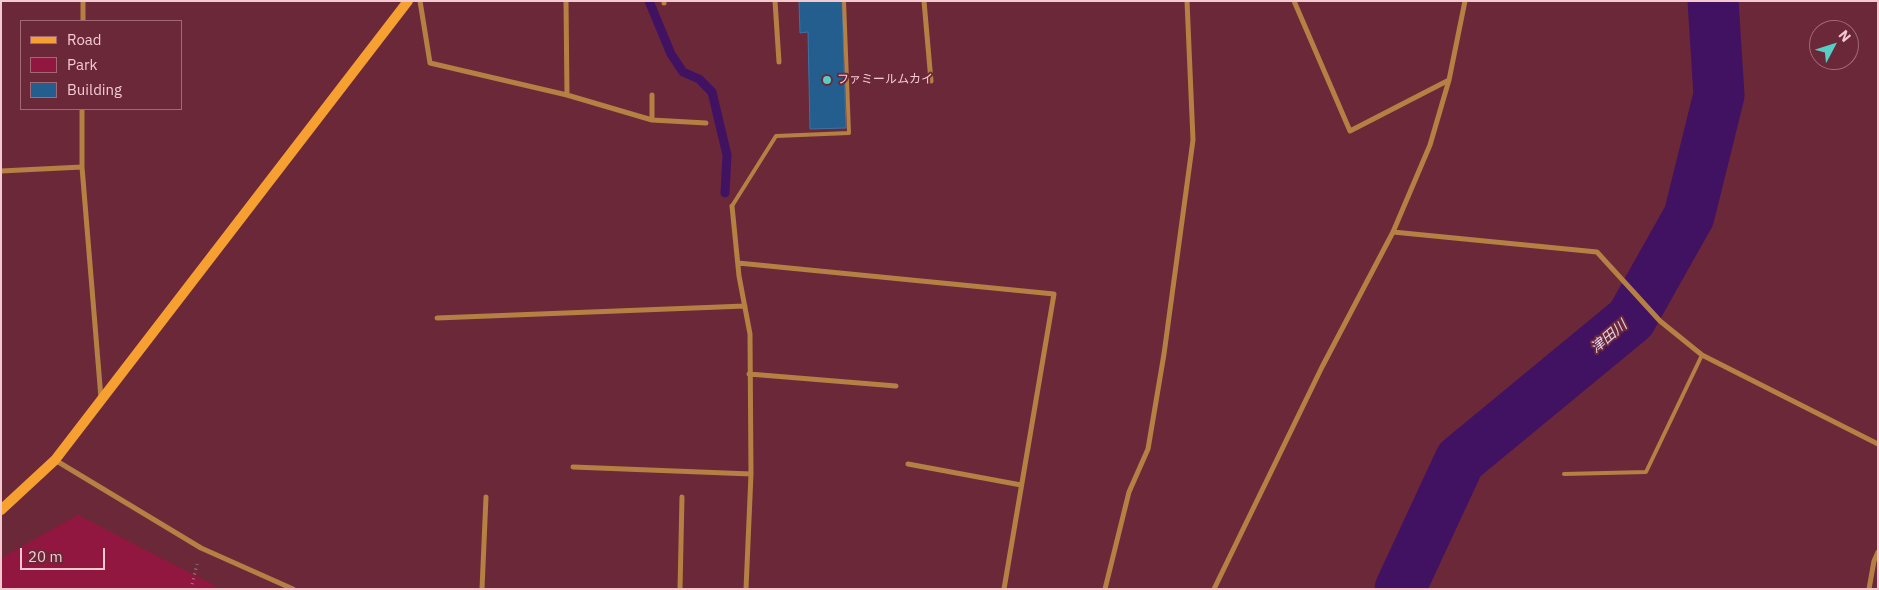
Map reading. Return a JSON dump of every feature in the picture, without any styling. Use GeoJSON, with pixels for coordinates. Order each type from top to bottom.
{"type":"FeatureCollection","features":[{"type":"Feature","properties":{"kind":"street"},"geometry":{"type":"LineString","coordinates":[[83,1],[83,20]]}},
{"type":"Feature","properties":{"kind":"street"},"geometry":{"type":"LineString","coordinates":[[1,510],[55,460],[408,1]]}},
{"type":"Feature","properties":{"kind":"street"},"geometry":{"type":"LineString","coordinates":[[420,1],[430,63],[567,95],[652,120],[706,123]]}},
{"type":"Feature","properties":{"kind":"street"},"geometry":{"type":"LineString","coordinates":[[566,1],[567,95]]}},
{"type":"Feature","properties":{"kind":"street"},"geometry":{"type":"LineString","coordinates":[[776,1],[779,62]]}},
{"type":"Feature","properties":{"kind":"street"},"geometry":{"type":"LineString","coordinates":[[924,1],[931,81]]}},
{"type":"Feature","properties":{"kind":"street"},"geometry":{"type":"LineString","coordinates":[[1105,589],[1130,492],[1148,449],[1164,354],[1193,140],[1187,1]]}},
{"type":"Feature","properties":{"kind":"street"},"geometry":{"type":"LineString","coordinates":[[1294,1],[1350,131],[1449,80]]}},
{"type":"Feature","properties":{"kind":"street"},"geometry":{"type":"LineString","coordinates":[[1214,589],[1322,367],[1393,232],[1430,145],[1449,80],[1464,1]]}},
{"type":"Feature","properties":{"kind":"street"},"geometry":{"type":"LineString","coordinates":[[652,95],[652,120]]}},
{"type":"Feature","properties":{"kind":"street"},"geometry":{"type":"LineString","coordinates":[[82,110],[82,167],[101,400]]}},
{"type":"Feature","properties":{"kind":"street"},"geometry":{"type":"LineString","coordinates":[[1,171],[82,167]]}},
{"type":"Feature","properties":{"kind":"street"},"geometry":{"type":"LineString","coordinates":[[732,206],[738,263],[750,334],[751,474],[746,589]]}},
{"type":"Feature","properties":{"kind":"street"},"geometry":{"type":"LineString","coordinates":[[1393,232],[1597,252],[1660,321],[1702,354],[1878,444]]}},
{"type":"Feature","properties":{"kind":"street"},"geometry":{"type":"LineString","coordinates":[[738,263],[1054,294],[1004,589]]}},
{"type":"Feature","properties":{"kind":"street"},"geometry":{"type":"LineString","coordinates":[[437,318],[745,306]]}},
{"type":"Feature","properties":{"kind":"street"},"geometry":{"type":"LineString","coordinates":[[750,374],[896,386]]}},
{"type":"Feature","properties":{"kind":"street"},"geometry":{"type":"LineString","coordinates":[[55,460],[201,548],[293,589]]}},
{"type":"Feature","properties":{"kind":"street"},"geometry":{"type":"LineString","coordinates":[[908,464],[1021,485]]}},
{"type":"Feature","properties":{"kind":"street"},"geometry":{"type":"LineString","coordinates":[[573,466],[751,474]]}},
{"type":"Feature","properties":{"kind":"street"},"geometry":{"type":"LineString","coordinates":[[482,589],[486,497]]}},
{"type":"Feature","properties":{"kind":"street"},"geometry":{"type":"LineString","coordinates":[[680,589],[682,497]]}},
{"type":"Feature","properties":{"kind":"street"},"geometry":{"type":"LineString","coordinates":[[1869,589],[1874,561],[1878,552]]}},
{"type":"Feature","properties":{"kind":"lane"},"geometry":{"type":"LineString","coordinates":[[732,206],[776,136],[849,133],[844,1]]}},
{"type":"Feature","properties":{"kind":"lane"},"geometry":{"type":"LineString","coordinates":[[1564,474],[1646,472],[1702,354]]}},
{"type":"Feature","properties":{"kind":"path"},"geometry":{"type":"LineString","coordinates":[[191,589],[201,548]]}},
{"type":"Feature","properties":{"kind":"green space"},"geometry":{"type":"Polygon","coordinates":[[[78,515],[221,589],[1,589],[1,558],[78,515]]]}},
{"type":"Feature","properties":{"kind":"building","name":"ファミールムカイ"},"geometry":{"type":"Polygon","coordinates":[[[799,1],[842,1],[846,128],[810,129],[808,32],[800,33],[799,1]]]}},
{"type":"Feature","properties":{"kind":"waterway"},"geometry":{"type":"LineString","coordinates":[[649,1],[671,54],[683,72],[699,79],[712,92],[727,155],[725,193]]}},
{"type":"Feature","properties":{"kind":"waterway","name":"津田川"},"geometry":{"type":"LineString","coordinates":[[1400,589],[1460,460],[1631,319],[1689,216],[1719,95],[1713,1]]}},
{"type":"Feature","properties":{"kind":"place","name":"ファミールムカイ"},"geometry":{"type":"Point","coordinates":[827,80]}}]}
